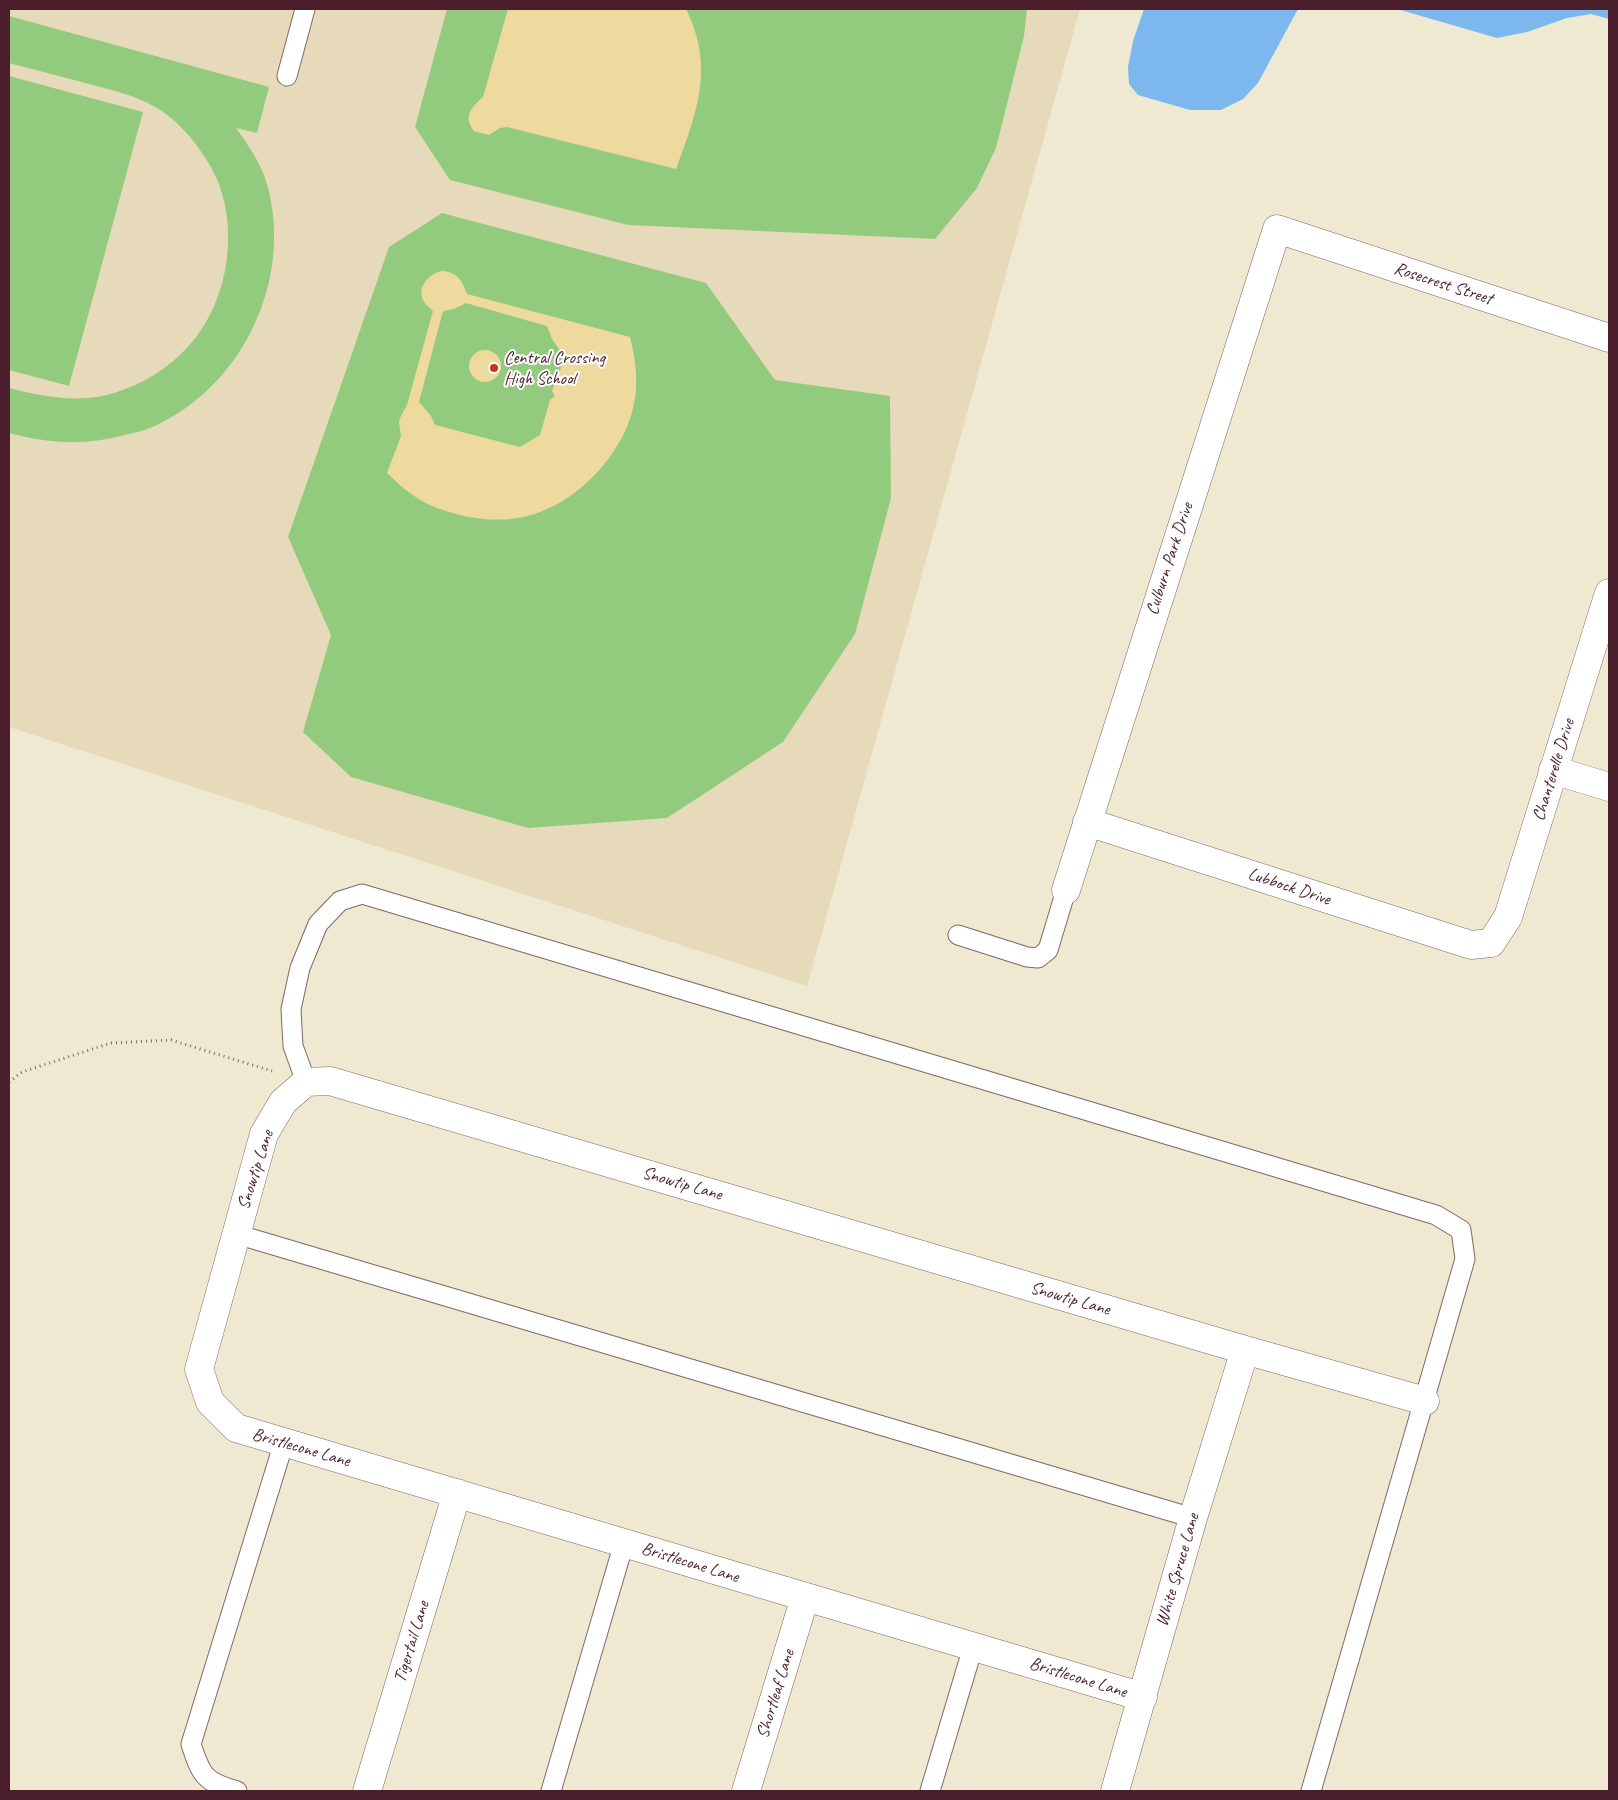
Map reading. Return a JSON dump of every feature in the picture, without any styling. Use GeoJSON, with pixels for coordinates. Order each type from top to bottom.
{"type":"FeatureCollection","features":[{"type":"Feature","properties":{"kind":"street","name":"Rosecrest Street"},"geometry":{"type":"LineString","coordinates":[[1277,229],[1609,338]]}},
{"type":"Feature","properties":{"kind":"street","name":"Culburn Park Drive"},"geometry":{"type":"LineString","coordinates":[[1066,890],[1277,229]]}},
{"type":"Feature","properties":{"kind":"street","name":"Chanterelle Drive"},"geometry":{"type":"LineString","coordinates":[[1491,943],[1508,917],[1609,593]]}},
{"type":"Feature","properties":{"kind":"street"},"geometry":{"type":"LineString","coordinates":[[1553,770],[1609,788]]}},
{"type":"Feature","properties":{"kind":"street","name":"Lubbock Drive"},"geometry":{"type":"LineString","coordinates":[[1087,822],[1471,945],[1491,943]]}},
{"type":"Feature","properties":{"kind":"street","name":"Snowtip Lane"},"geometry":{"type":"LineString","coordinates":[[236,1428],[210,1402],[199,1369],[264,1134],[283,1102],[306,1082],[330,1081],[1244,1350],[1424,1401]]}},
{"type":"Feature","properties":{"kind":"street","name":"White Spruce Lane"},"geometry":{"type":"LineString","coordinates":[[1115,1791],[1193,1518],[1244,1350]]}},
{"type":"Feature","properties":{"kind":"street","name":"Bristlecone Lane"},"geometry":{"type":"LineString","coordinates":[[236,1428],[1143,1698]]}},
{"type":"Feature","properties":{"kind":"street","name":"Tigertail Lane"},"geometry":{"type":"LineString","coordinates":[[367,1791],[457,1494]]}},
{"type":"Feature","properties":{"kind":"street","name":"Shortleaf Lane"},"geometry":{"type":"LineString","coordinates":[[746,1791],[805,1597]]}},
{"type":"Feature","properties":{"kind":"lane"},"geometry":{"type":"LineString","coordinates":[[287,76],[305,9]]}},
{"type":"Feature","properties":{"kind":"lane"},"geometry":{"type":"LineString","coordinates":[[958,935],[1027,957],[1038,958],[1048,950],[1066,890]]}},
{"type":"Feature","properties":{"kind":"lane"},"geometry":{"type":"LineString","coordinates":[[306,1082],[293,1046],[291,1009],[300,968],[318,924],[340,901],[362,894],[1436,1215],[1460,1230],[1465,1258],[1311,1791]]}},
{"type":"Feature","properties":{"kind":"lane"},"geometry":{"type":"LineString","coordinates":[[236,1234],[1193,1518]]}},
{"type":"Feature","properties":{"kind":"lane"},"geometry":{"type":"LineString","coordinates":[[237,1791],[216,1785],[199,1768],[191,1744],[284,1442]]}},
{"type":"Feature","properties":{"kind":"lane"},"geometry":{"type":"LineString","coordinates":[[551,1791],[624,1543]]}},
{"type":"Feature","properties":{"kind":"lane"},"geometry":{"type":"LineString","coordinates":[[930,1791],[972,1647]]}},
{"type":"Feature","properties":{"kind":"path"},"geometry":{"type":"LineString","coordinates":[[9,1082],[22,1072],[111,1043],[171,1040],[306,1082]]}},
{"type":"Feature","properties":{"kind":"shaded area","name":"Central Crossing High School"},"geometry":{"type":"Polygon","coordinates":[[[9,9],[1080,9],[807,986],[9,727],[9,9]]]}},
{"type":"Feature","properties":{"kind":"green space"},"geometry":{"type":"Polygon","coordinates":[[[447,9],[1027,9],[1024,36],[996,148],[977,188],[935,239],[628,225],[450,180],[415,127],[447,9]]]}},
{"type":"Feature","properties":{"kind":"green space"},"geometry":{"type":"Polygon","coordinates":[[[9,16],[269,87],[257,133],[236,128],[258,162],[267,184],[273,220],[273,257],[266,293],[253,327],[235,359],[211,387],[183,410],[145,430],[113,438],[83,442],[54,441],[9,433],[9,388],[63,398],[104,396],[141,382],[163,369],[181,354],[197,335],[210,315],[219,292],[225,268],[228,230],[225,206],[219,184],[209,163],[197,146],[176,122],[164,112],[142,100],[118,92],[9,63],[9,16]]]}},
{"type":"Feature","properties":{"kind":"green space"},"geometry":{"type":"Polygon","coordinates":[[[9,76],[143,112],[69,386],[9,370],[9,76]]]}},
{"type":"Feature","properties":{"kind":"green space"},"geometry":{"type":"Polygon","coordinates":[[[442,213],[706,283],[775,380],[890,396],[891,498],[855,634],[783,742],[667,818],[528,828],[351,777],[303,732],[331,635],[288,537],[389,247],[442,213]]]}},
{"type":"Feature","properties":{"kind":"sand"},"geometry":{"type":"Polygon","coordinates":[[[508,9],[686,9],[695,30],[700,50],[700,89],[696,109],[676,169],[507,127],[500,128],[489,135],[474,131],[469,121],[470,113],[483,97],[508,9]]]}},
{"type":"Feature","properties":{"kind":"sand"},"geometry":{"type":"Polygon","coordinates":[[[442,271],[455,275],[461,281],[467,294],[630,337],[634,355],[636,381],[635,399],[628,424],[620,441],[598,471],[571,496],[556,505],[531,515],[514,519],[496,520],[469,517],[426,503],[406,490],[387,473],[401,436],[400,418],[407,405],[433,311],[424,302],[421,292],[422,287],[428,278],[442,271]],[[466,303],[454,309],[443,311],[419,402],[431,416],[435,425],[520,447],[540,435],[550,400],[555,396],[552,391],[565,358],[552,339],[547,326],[466,303]]]}},
{"type":"Feature","properties":{"kind":"sand"},"geometry":{"type":"Polygon","coordinates":[[[485,350],[491,351],[496,355],[500,360],[500,372],[496,377],[491,381],[485,382],[479,381],[474,377],[470,372],[469,366],[470,360],[474,355],[479,351],[485,350]]]}},
{"type":"Feature","properties":{"kind":"water"},"geometry":{"type":"Polygon","coordinates":[[[1144,9],[1298,9],[1258,83],[1243,99],[1221,110],[1190,110],[1138,95],[1129,84],[1128,67],[1133,41],[1144,9]]]}},
{"type":"Feature","properties":{"kind":"water"},"geometry":{"type":"Polygon","coordinates":[[[1397,9],[1609,9],[1609,19],[1591,14],[1567,18],[1527,32],[1497,38],[1397,9]]]}},
{"type":"Feature","properties":{"kind":"place","name":"Central Crossing High School"},"geometry":{"type":"Point","coordinates":[494,368]}}]}
